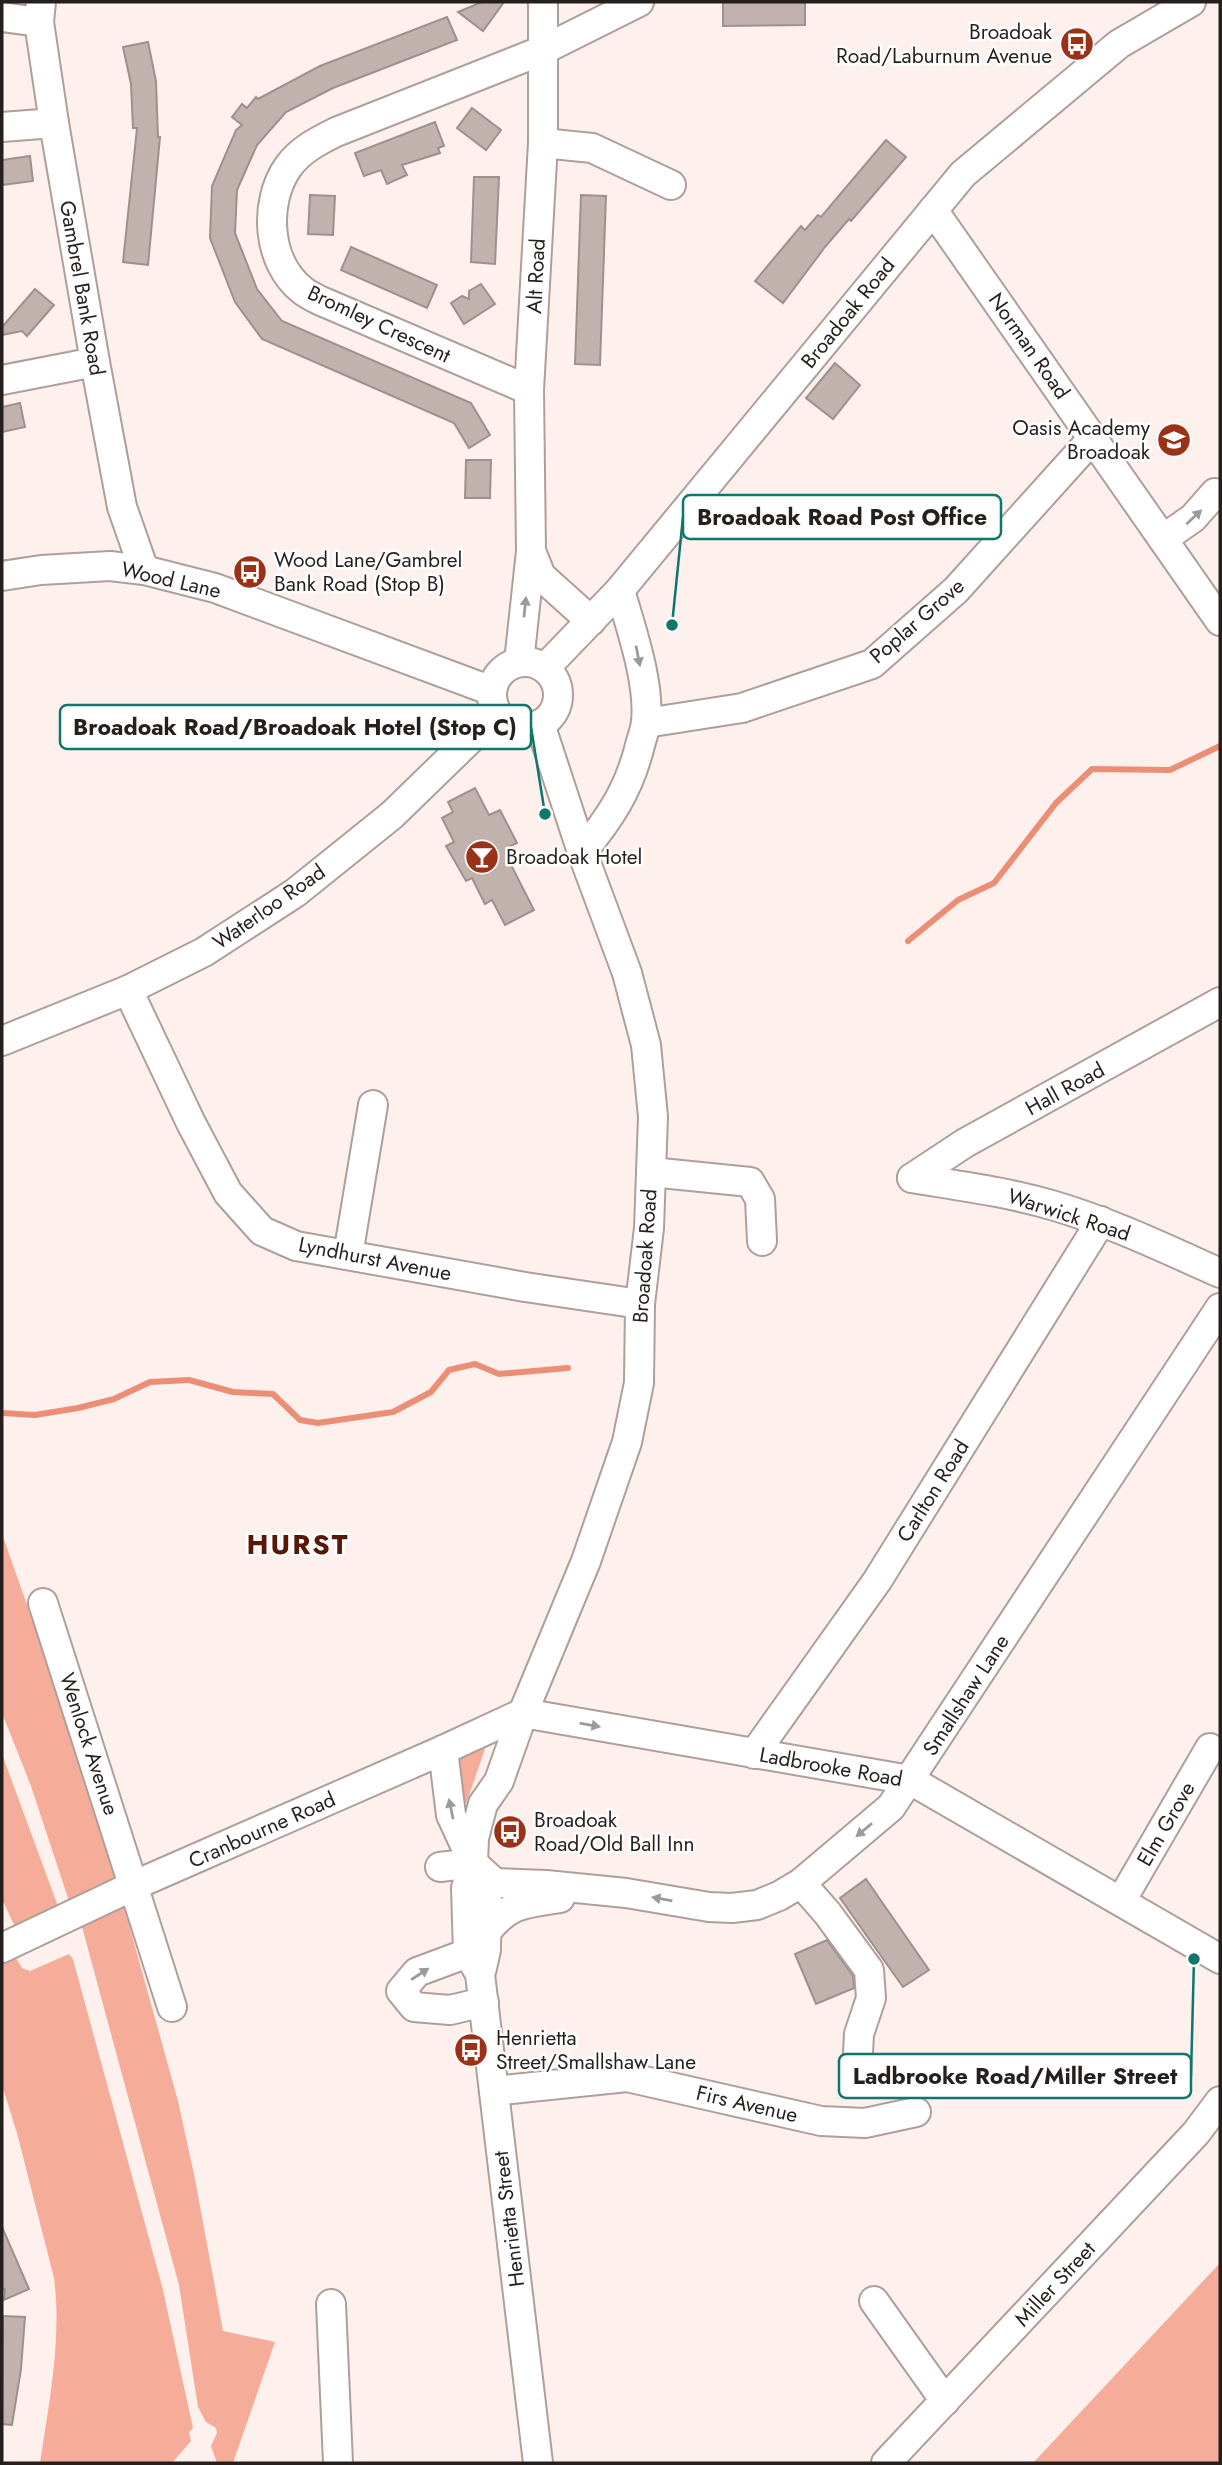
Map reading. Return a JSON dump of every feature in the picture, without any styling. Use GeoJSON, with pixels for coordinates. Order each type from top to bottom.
{"type":"FeatureCollection","features":[{"type":"Feature","properties":{"kind":"street","name":"Alt Road"},"geometry":{"type":"LineString","coordinates":[[532,665],[529,390],[543,143],[542,2]]}},
{"type":"Feature","properties":{"kind":"street","name":"Bromley Crescent"},"geometry":{"type":"LineString","coordinates":[[529,390],[321,301],[303,290],[287,274],[277,251],[272,211],[274,194],[289,166],[309,146],[336,132],[541,51],[639,2]]}},
{"type":"Feature","properties":{"kind":"street","name":"Broadoak Road"},"geometry":{"type":"LineString","coordinates":[[532,665],[591,621],[620,590],[963,174],[1159,10],[1191,2]]}},
{"type":"Feature","properties":{"kind":"street"},"geometry":{"type":"LineString","coordinates":[[2,17],[40,12]]}},
{"type":"Feature","properties":{"kind":"street","name":"Gambrel Bank Road"},"geometry":{"type":"LineString","coordinates":[[40,12],[54,123],[94,362],[122,507],[144,570]]}},
{"type":"Feature","properties":{"kind":"street"},"geometry":{"type":"LineString","coordinates":[[2,127],[54,123]]}},
{"type":"Feature","properties":{"kind":"street"},"geometry":{"type":"LineString","coordinates":[[543,143],[592,148],[671,185]]}},
{"type":"Feature","properties":{"kind":"street","name":"Norman Road"},"geometry":{"type":"LineString","coordinates":[[933,210],[1163,539],[1217,611]]}},
{"type":"Feature","properties":{"kind":"street"},"geometry":{"type":"LineString","coordinates":[[2,380],[94,362]]}},
{"type":"Feature","properties":{"kind":"street","name":"Poplar Grove"},"geometry":{"type":"LineString","coordinates":[[646,723],[742,708],[872,664],[956,590],[1093,438]]}},
{"type":"Feature","properties":{"kind":"street"},"geometry":{"type":"LineString","coordinates":[[1163,539],[1193,518],[1218,492]]}},
{"type":"Feature","properties":{"kind":"street","name":"Alt Road"},"geometry":{"type":"LineString","coordinates":[[531,551],[541,576],[591,621]]}},
{"type":"Feature","properties":{"kind":"street","name":"Wood Lane"},"geometry":{"type":"LineString","coordinates":[[2,576],[41,570],[110,566],[144,570],[215,588],[495,702]]}},
{"type":"Feature","properties":{"kind":"street"},"geometry":{"type":"LineString","coordinates":[[582,852],[609,819],[623,796],[633,772],[646,723],[639,662],[620,590]]}},
{"type":"Feature","properties":{"kind":"street"},"geometry":{"type":"LineString","coordinates":[[532,665],[557,686],[556,708],[549,718],[531,727],[512,725],[495,702],[501,672],[532,665]]}},
{"type":"Feature","properties":{"kind":"street","name":"Waterloo Road"},"geometry":{"type":"LineString","coordinates":[[2,1041],[128,990],[204,952],[295,893],[391,814],[495,702]]}},
{"type":"Feature","properties":{"kind":"street","name":"Broadoak Road"},"geometry":{"type":"LineString","coordinates":[[473,1863],[474,1838],[483,1804],[499,1781],[523,1713],[586,1561],[627,1442],[639,1383],[640,1304],[649,1228],[653,1118],[646,1045],[627,972],[582,852],[540,724]]}},
{"type":"Feature","properties":{"kind":"street","name":"Lyndhurst Avenue"},"geometry":{"type":"LineString","coordinates":[[128,990],[191,1123],[228,1192],[262,1231],[296,1246],[525,1287],[640,1304]]}},
{"type":"Feature","properties":{"kind":"street","name":"Hall Road"},"geometry":{"type":"LineString","coordinates":[[912,1178],[965,1143],[1220,1002]]}},
{"type":"Feature","properties":{"kind":"street"},"geometry":{"type":"LineString","coordinates":[[348,1255],[373,1105]]}},
{"type":"Feature","properties":{"kind":"street"},"geometry":{"type":"LineString","coordinates":[[651,1172],[750,1182],[760,1199],[762,1241]]}},
{"type":"Feature","properties":{"kind":"street","name":"Warwick Road"},"geometry":{"type":"LineString","coordinates":[[912,1178],[1008,1193],[1101,1221],[1220,1273]]}},
{"type":"Feature","properties":{"kind":"street","name":"Carlton Road"},"geometry":{"type":"LineString","coordinates":[[754,1754],[877,1581],[1101,1221]]}},
{"type":"Feature","properties":{"kind":"street","name":"Smallshaw Lane"},"geometry":{"type":"LineString","coordinates":[[473,1863],[495,1883],[597,1890],[732,1908],[757,1905],[801,1883],[891,1807],[1220,1308]]}},
{"type":"Feature","properties":{"kind":"street","name":"Wenlock Avenue"},"geometry":{"type":"LineString","coordinates":[[43,1603],[130,1888],[172,2007]]}},
{"type":"Feature","properties":{"kind":"street","name":"Ladbrooke Road"},"geometry":{"type":"LineString","coordinates":[[523,1713],[910,1780],[1220,1959]]}},
{"type":"Feature","properties":{"kind":"street","name":"Cranbourne Road"},"geometry":{"type":"LineString","coordinates":[[2,1948],[523,1713]]}},
{"type":"Feature","properties":{"kind":"street","name":"Elm Grove"},"geometry":{"type":"LineString","coordinates":[[1121,1901],[1210,1748]]}},
{"type":"Feature","properties":{"kind":"street"},"geometry":{"type":"LineString","coordinates":[[440,1867],[473,1863],[451,1815],[443,1750]]}},
{"type":"Feature","properties":{"kind":"street","name":"Henrietta Street"},"geometry":{"type":"LineString","coordinates":[[473,1863],[466,1888],[484,2002],[538,2463]]}},
{"type":"Feature","properties":{"kind":"street"},"geometry":{"type":"LineString","coordinates":[[801,1883],[828,1914],[869,1970],[871,1998],[859,2034],[857,2072]]}},
{"type":"Feature","properties":{"kind":"street","name":"Smallshaw Lane"},"geometry":{"type":"LineString","coordinates":[[475,1948],[500,1915],[517,1905],[597,1890]]}},
{"type":"Feature","properties":{"kind":"street"},"geometry":{"type":"LineString","coordinates":[[475,1948],[416,1972],[401,1991],[414,2007],[450,2010],[484,2002]]}},
{"type":"Feature","properties":{"kind":"street","name":"Firs Avenue"},"geometry":{"type":"LineString","coordinates":[[494,2091],[627,2077],[821,2121],[865,2123],[916,2112]]}},
{"type":"Feature","properties":{"kind":"street","name":"Miller Street"},"geometry":{"type":"LineString","coordinates":[[886,2463],[1196,2133],[1220,2101]]}},
{"type":"Feature","properties":{"kind":"street"},"geometry":{"type":"LineString","coordinates":[[874,2301],[945,2401]]}},
{"type":"Feature","properties":{"kind":"street"},"geometry":{"type":"LineString","coordinates":[[331,2304],[338,2463]]}},
{"type":"Feature","properties":{"kind":"shaded area"},"geometry":{"type":"Polygon","coordinates":[[[2,1534],[47,1661],[118,1880],[70,1904],[31,1786],[2,1713],[2,1534]]]}},
{"type":"Feature","properties":{"kind":"shaded area"},"geometry":{"type":"Polygon","coordinates":[[[479,1747],[485,1749],[465,1807],[460,1808],[457,1755],[479,1747]]]}},
{"type":"Feature","properties":{"kind":"shaded area"},"geometry":{"type":"Polygon","coordinates":[[[2,1754],[59,1909],[16,1929],[2,1899],[2,1754]]]}},
{"type":"Feature","properties":{"kind":"shaded area"},"geometry":{"type":"Polygon","coordinates":[[[123,1903],[178,2101],[223,2331],[275,2342],[233,2463],[217,2463],[211,2446],[217,2433],[216,2428],[206,2422],[198,2407],[179,2285],[81,1923],[123,1903]]]}},
{"type":"Feature","properties":{"kind":"shaded area"},"geometry":{"type":"Polygon","coordinates":[[[69,1954],[73,1959],[163,2290],[193,2428],[189,2432],[191,2441],[172,2463],[40,2463],[53,2371],[56,2301],[54,2278],[2,2085],[2,1960],[14,1955],[22,1968],[30,1971],[69,1954]]]}},
{"type":"Feature","properties":{"kind":"shaded area"},"geometry":{"type":"Polygon","coordinates":[[[1220,2263],[1220,2463],[1033,2463],[1220,2263]]]}},
{"type":"Feature","properties":{"kind":"building"},"geometry":{"type":"Polygon","coordinates":[[[482,2],[504,2],[483,31],[458,12],[482,2]]]}},
{"type":"Feature","properties":{"kind":"building"},"geometry":{"type":"Polygon","coordinates":[[[723,2],[805,2],[805,25],[723,26],[723,2]]]}},
{"type":"Feature","properties":{"kind":"building"},"geometry":{"type":"Polygon","coordinates":[[[447,17],[457,40],[333,88],[286,112],[257,145],[237,190],[235,233],[257,289],[282,321],[471,403],[490,435],[469,448],[454,423],[262,339],[235,302],[210,238],[212,186],[236,130],[242,125],[232,117],[242,104],[247,108],[256,97],[258,99],[320,66],[447,17]]]}},
{"type":"Feature","properties":{"kind":"building"},"geometry":{"type":"Polygon","coordinates":[[[148,42],[156,81],[160,137],[148,265],[123,262],[137,128],[133,128],[131,84],[123,47],[148,42]]]}},
{"type":"Feature","properties":{"kind":"building"},"geometry":{"type":"Polygon","coordinates":[[[472,108],[501,130],[486,150],[457,128],[472,108]]]}},
{"type":"Feature","properties":{"kind":"building"},"geometry":{"type":"Polygon","coordinates":[[[435,122],[444,146],[438,148],[440,153],[402,165],[407,175],[387,184],[381,170],[364,176],[355,153],[435,122]]]}},
{"type":"Feature","properties":{"kind":"building"},"geometry":{"type":"Polygon","coordinates":[[[886,140],[906,157],[825,247],[783,303],[755,281],[801,226],[805,230],[818,215],[821,217],[886,140]]]}},
{"type":"Feature","properties":{"kind":"building"},"geometry":{"type":"Polygon","coordinates":[[[30,156],[33,181],[2,185],[2,160],[30,156]]]}},
{"type":"Feature","properties":{"kind":"building"},"geometry":{"type":"Polygon","coordinates":[[[474,177],[499,177],[495,264],[471,262],[474,177]]]}},
{"type":"Feature","properties":{"kind":"building"},"geometry":{"type":"Polygon","coordinates":[[[310,195],[335,196],[333,235],[308,234],[310,195]]]}},
{"type":"Feature","properties":{"kind":"building"},"geometry":{"type":"Polygon","coordinates":[[[581,195],[606,196],[600,365],[575,364],[581,195]]]}},
{"type":"Feature","properties":{"kind":"building"},"geometry":{"type":"Polygon","coordinates":[[[351,247],[437,285],[427,308],[341,270],[351,247]]]}},
{"type":"Feature","properties":{"kind":"building"},"geometry":{"type":"Polygon","coordinates":[[[481,284],[495,304],[464,324],[451,303],[462,296],[469,299],[469,291],[481,284]]]}},
{"type":"Feature","properties":{"kind":"building"},"geometry":{"type":"Polygon","coordinates":[[[35,289],[54,305],[27,336],[22,331],[2,335],[2,327],[35,289]]]}},
{"type":"Feature","properties":{"kind":"building"},"geometry":{"type":"Polygon","coordinates":[[[835,363],[860,385],[833,419],[806,398],[835,363]]]}},
{"type":"Feature","properties":{"kind":"building"},"geometry":{"type":"Polygon","coordinates":[[[20,403],[25,427],[2,432],[2,407],[20,403]]]}},
{"type":"Feature","properties":{"kind":"building"},"geometry":{"type":"Polygon","coordinates":[[[466,460],[491,460],[490,498],[465,498],[466,460]]]}},
{"type":"Feature","properties":{"kind":"building","name":"Broadoak Hotel"},"geometry":{"type":"Polygon","coordinates":[[[475,788],[489,815],[500,810],[517,843],[508,847],[513,856],[508,859],[534,910],[505,925],[492,900],[485,904],[472,878],[466,881],[446,846],[454,842],[442,818],[453,812],[448,802],[475,788]]]}},
{"type":"Feature","properties":{"kind":"building"},"geometry":{"type":"Polygon","coordinates":[[[866,1879],[929,1970],[903,1987],[840,1898],[866,1879]]]}},
{"type":"Feature","properties":{"kind":"building"},"geometry":{"type":"Polygon","coordinates":[[[827,1940],[853,1976],[854,1988],[816,2004],[795,1954],[827,1940]]]}},
{"type":"Feature","properties":{"kind":"building"},"geometry":{"type":"Polygon","coordinates":[[[2,2227],[29,2289],[4,2300],[5,2289],[2,2290],[2,2227]]]}},
{"type":"Feature","properties":{"kind":"building"},"geometry":{"type":"Polygon","coordinates":[[[3,2316],[25,2317],[21,2369],[12,2425],[2,2424],[3,2316]]]}},
{"type":"Feature","properties":{"kind":"waterway"},"geometry":{"type":"LineString","coordinates":[[908,941],[958,900],[994,883],[1056,803],[1092,769],[1170,770],[1220,746]]}},
{"type":"Feature","properties":{"kind":"waterway"},"geometry":{"type":"LineString","coordinates":[[2,1413],[35,1415],[78,1408],[114,1399],[150,1382],[189,1380],[233,1392],[273,1394],[300,1420],[318,1423],[393,1412],[431,1392],[449,1370],[475,1364],[499,1374],[568,1368]]}},
{"type":"Feature","properties":{"kind":"place","name":"Broadoak Road/Laburnum Avenue"},"geometry":{"type":"Point","coordinates":[1077,44]}},
{"type":"Feature","properties":{"kind":"place","name":"Oasis Academy Broadoak"},"geometry":{"type":"Point","coordinates":[1174,440]}},
{"type":"Feature","properties":{"kind":"place","name":"Wood Lane/Gambrel Bank Road (Stop B)"},"geometry":{"type":"Point","coordinates":[250,572]}},
{"type":"Feature","properties":{"kind":"place","name":"Broadoak Road Post Office"},"geometry":{"type":"Point","coordinates":[672,625]}},
{"type":"Feature","properties":{"kind":"place","name":"Broadoak Road/Broadoak Hotel (Stop C)"},"geometry":{"type":"Point","coordinates":[545,814]}},
{"type":"Feature","properties":{"kind":"place","name":"Broadoak Hotel"},"geometry":{"type":"Point","coordinates":[482,857]}},
{"type":"Feature","properties":{"kind":"place","name":"Broadoak Road/Old Ball Inn"},"geometry":{"type":"Point","coordinates":[510,1832]}},
{"type":"Feature","properties":{"kind":"place","name":"Ladbrooke Road/Miller Street"},"geometry":{"type":"Point","coordinates":[1194,1959]}},
{"type":"Feature","properties":{"kind":"place","name":"Henrietta Street/Smallshaw Lane"},"geometry":{"type":"Point","coordinates":[471,2050]}},
{"type":"Feature","properties":{"kind":"district","name":"HURST"},"geometry":{"type":"Point","coordinates":[298,1544]}}]}
